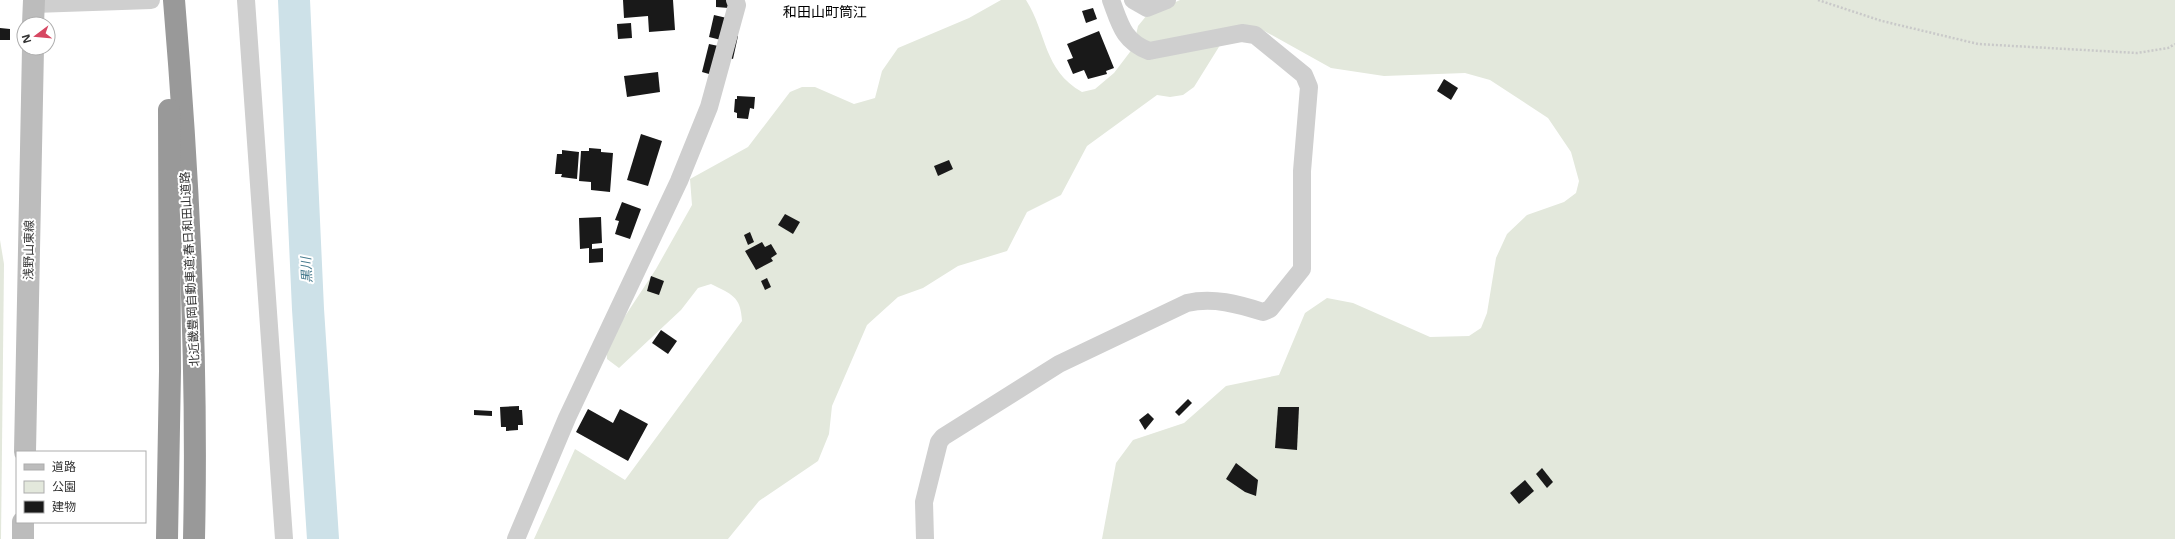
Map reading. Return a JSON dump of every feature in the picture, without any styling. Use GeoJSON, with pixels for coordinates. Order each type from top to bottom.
{"type":"FeatureCollection","features":[{"type":"Feature","properties":{"kind":"highway","name":"北近畿豊岡自動車道;春日和田山道路"},"geometry":{"type":"LineString","coordinates":[[167,539],[170,372],[168,0]]}},
{"type":"Feature","properties":{"kind":"highway","name":"北近畿豊岡自動車道;春日和田山道路"},"geometry":{"type":"LineString","coordinates":[[174,0],[189,223],[195,366],[194,539]]}},
{"type":"Feature","properties":{"kind":"main road","name":"浅野山東線"},"geometry":{"type":"LineString","coordinates":[[25,451],[33,56]]}},
{"type":"Feature","properties":{"kind":"main road"},"geometry":{"type":"LineString","coordinates":[[23,523],[23,539]]}},
{"type":"Feature","properties":{"kind":"street"},"geometry":{"type":"LineString","coordinates":[[33,9],[150,0]]}},
{"type":"Feature","properties":{"kind":"street"},"geometry":{"type":"LineString","coordinates":[[246,0],[284,539]]}},
{"type":"Feature","properties":{"kind":"street"},"geometry":{"type":"LineString","coordinates":[[516,539],[567,418],[679,181],[710,107],[737,5],[735,0]]}},
{"type":"Feature","properties":{"kind":"street"},"geometry":{"type":"LineString","coordinates":[[925,539],[924,502],[939,442],[943,437],[1059,364],[1187,303],[1203,300],[1237,304],[1263,312],[1270,309],[1302,269],[1302,171],[1309,87],[1304,75],[1255,35],[1242,33],[1149,51],[1136,46],[1124,33],[1111,0]]}},
{"type":"Feature","properties":{"kind":"street"},"geometry":{"type":"LineString","coordinates":[[1133,0],[1147,8],[1167,0]]}},
{"type":"Feature","properties":{"kind":"path"},"geometry":{"type":"LineString","coordinates":[[1818,0],[1882,22],[1978,44],[2137,53],[2168,48],[2175,44]]}},
{"type":"Feature","properties":{"kind":"green space"},"geometry":{"type":"Polygon","coordinates":[[[1001,0],[1026,0],[1033,13],[1053,62],[1069,83],[1082,92],[1095,89],[1114,73],[1133,48],[1138,26],[1147,15],[1180,0],[2175,0],[2175,539],[1102,539],[1116,463],[1133,440],[1184,423],[1226,386],[1279,375],[1305,313],[1327,298],[1353,303],[1430,337],[1469,336],[1481,328],[1487,313],[1496,258],[1507,234],[1527,215],[1564,202],[1576,193],[1579,181],[1571,152],[1548,118],[1490,80],[1465,73],[1384,76],[1331,68],[1259,28],[1222,42],[1194,87],[1183,95],[1170,97],[1157,95],[1087,146],[1061,195],[1027,212],[1007,251],[958,266],[923,288],[898,297],[867,325],[832,406],[829,434],[818,461],[759,501],[728,539],[534,539],[575,449],[625,480],[742,321],[740,306],[734,297],[711,284],[698,288],[681,310],[619,368],[607,359],[606,345],[656,269],[692,205],[690,179],[748,147],[790,92],[802,87],[815,87],[854,104],[875,98],[882,71],[898,48],[969,18],[1001,0]]]}},
{"type":"Feature","properties":{"kind":"green space"},"geometry":{"type":"Polygon","coordinates":[[[0,240],[4,264],[1,539],[0,539],[0,240]]]}},
{"type":"Feature","properties":{"kind":"building"},"geometry":{"type":"Polygon","coordinates":[[[623,0],[673,0],[675,30],[649,32],[648,16],[624,18],[623,0]]]}},
{"type":"Feature","properties":{"kind":"building"},"geometry":{"type":"Polygon","coordinates":[[[716,0],[744,0],[729,8],[716,7],[716,0]]]}},
{"type":"Feature","properties":{"kind":"building"},"geometry":{"type":"Polygon","coordinates":[[[1093,8],[1097,19],[1086,23],[1082,11],[1093,8]]]}},
{"type":"Feature","properties":{"kind":"building"},"geometry":{"type":"Polygon","coordinates":[[[714,15],[731,19],[736,35],[738,36],[733,59],[727,57],[716,76],[702,72],[709,44],[723,47],[725,41],[709,37],[714,15]]]}},
{"type":"Feature","properties":{"kind":"building"},"geometry":{"type":"Polygon","coordinates":[[[631,23],[632,38],[618,39],[617,24],[631,23]]]}},
{"type":"Feature","properties":{"kind":"building"},"geometry":{"type":"Polygon","coordinates":[[[0,28],[10,29],[10,40],[0,40],[0,28]]]}},
{"type":"Feature","properties":{"kind":"building"},"geometry":{"type":"Polygon","coordinates":[[[1099,31],[1114,68],[1106,71],[1107,74],[1088,79],[1084,70],[1073,74],[1067,60],[1073,58],[1067,44],[1099,31]]]}},
{"type":"Feature","properties":{"kind":"building"},"geometry":{"type":"Polygon","coordinates":[[[658,72],[660,92],[627,97],[624,76],[658,72]]]}},
{"type":"Feature","properties":{"kind":"building"},"geometry":{"type":"Polygon","coordinates":[[[1444,79],[1458,88],[1451,100],[1437,91],[1444,79]]]}},
{"type":"Feature","properties":{"kind":"building"},"geometry":{"type":"Polygon","coordinates":[[[737,96],[755,97],[754,109],[750,108],[748,119],[737,118],[737,113],[734,112],[735,99],[737,99],[737,96]]]}},
{"type":"Feature","properties":{"kind":"building"},"geometry":{"type":"Polygon","coordinates":[[[641,134],[662,141],[648,186],[627,180],[641,134]]]}},
{"type":"Feature","properties":{"kind":"building"},"geometry":{"type":"Polygon","coordinates":[[[589,148],[601,149],[601,152],[613,153],[610,192],[591,190],[591,182],[579,181],[581,151],[589,151],[589,148]]]}},
{"type":"Feature","properties":{"kind":"building"},"geometry":{"type":"Polygon","coordinates":[[[562,150],[579,152],[577,179],[561,177],[562,174],[555,174],[557,154],[562,154],[562,150]]]}},
{"type":"Feature","properties":{"kind":"building"},"geometry":{"type":"Polygon","coordinates":[[[949,160],[953,169],[938,176],[934,166],[949,160]]]}},
{"type":"Feature","properties":{"kind":"building"},"geometry":{"type":"Polygon","coordinates":[[[622,202],[641,209],[630,239],[615,234],[619,221],[615,220],[622,202]]]}},
{"type":"Feature","properties":{"kind":"building"},"geometry":{"type":"Polygon","coordinates":[[[785,214],[800,222],[793,234],[778,225],[785,214]]]}},
{"type":"Feature","properties":{"kind":"building"},"geometry":{"type":"Polygon","coordinates":[[[601,217],[602,243],[592,244],[592,249],[603,248],[603,262],[589,263],[589,248],[580,249],[579,218],[601,217]]]}},
{"type":"Feature","properties":{"kind":"building"},"geometry":{"type":"Polygon","coordinates":[[[750,232],[754,242],[748,245],[744,235],[750,232]]]}},
{"type":"Feature","properties":{"kind":"building"},"geometry":{"type":"Polygon","coordinates":[[[762,242],[765,247],[771,244],[777,254],[771,258],[773,261],[756,270],[745,251],[762,242]]]}},
{"type":"Feature","properties":{"kind":"building"},"geometry":{"type":"Polygon","coordinates":[[[651,276],[664,281],[659,295],[647,291],[651,276]]]}},
{"type":"Feature","properties":{"kind":"building"},"geometry":{"type":"Polygon","coordinates":[[[767,278],[771,287],[765,290],[761,281],[767,278]]]}},
{"type":"Feature","properties":{"kind":"building"},"geometry":{"type":"Polygon","coordinates":[[[661,330],[677,341],[668,354],[652,343],[661,330]]]}},
{"type":"Feature","properties":{"kind":"building"},"geometry":{"type":"Polygon","coordinates":[[[1188,399],[1192,403],[1179,416],[1175,412],[1188,399]]]}},
{"type":"Feature","properties":{"kind":"building"},"geometry":{"type":"Polygon","coordinates":[[[519,406],[519,410],[522,410],[523,425],[518,425],[518,430],[506,431],[506,427],[501,427],[500,407],[519,406]]]}},
{"type":"Feature","properties":{"kind":"building"},"geometry":{"type":"Polygon","coordinates":[[[1278,407],[1299,407],[1297,450],[1275,448],[1278,407]]]}},
{"type":"Feature","properties":{"kind":"building"},"geometry":{"type":"Polygon","coordinates":[[[588,409],[613,423],[620,409],[648,424],[628,461],[576,432],[588,409]]]}},
{"type":"Feature","properties":{"kind":"building"},"geometry":{"type":"Polygon","coordinates":[[[474,410],[492,411],[492,416],[474,415],[474,410]]]}},
{"type":"Feature","properties":{"kind":"building"},"geometry":{"type":"Polygon","coordinates":[[[1148,413],[1154,419],[1145,430],[1139,420],[1148,413]]]}},
{"type":"Feature","properties":{"kind":"building"},"geometry":{"type":"Polygon","coordinates":[[[1236,463],[1258,480],[1256,496],[1245,492],[1226,479],[1236,463]]]}},
{"type":"Feature","properties":{"kind":"building"},"geometry":{"type":"Polygon","coordinates":[[[1542,468],[1553,482],[1547,488],[1536,474],[1542,468]]]}},
{"type":"Feature","properties":{"kind":"building"},"geometry":{"type":"Polygon","coordinates":[[[1525,480],[1534,491],[1519,504],[1510,493],[1525,480]]]}},
{"type":"Feature","properties":{"kind":"waterway","name":"黒川"},"geometry":{"type":"LineString","coordinates":[[294,0],[308,309],[323,539]]}},
{"type":"Feature","properties":{"kind":"district","name":"和田山町筒江"},"geometry":{"type":"Point","coordinates":[825,12]}}]}
